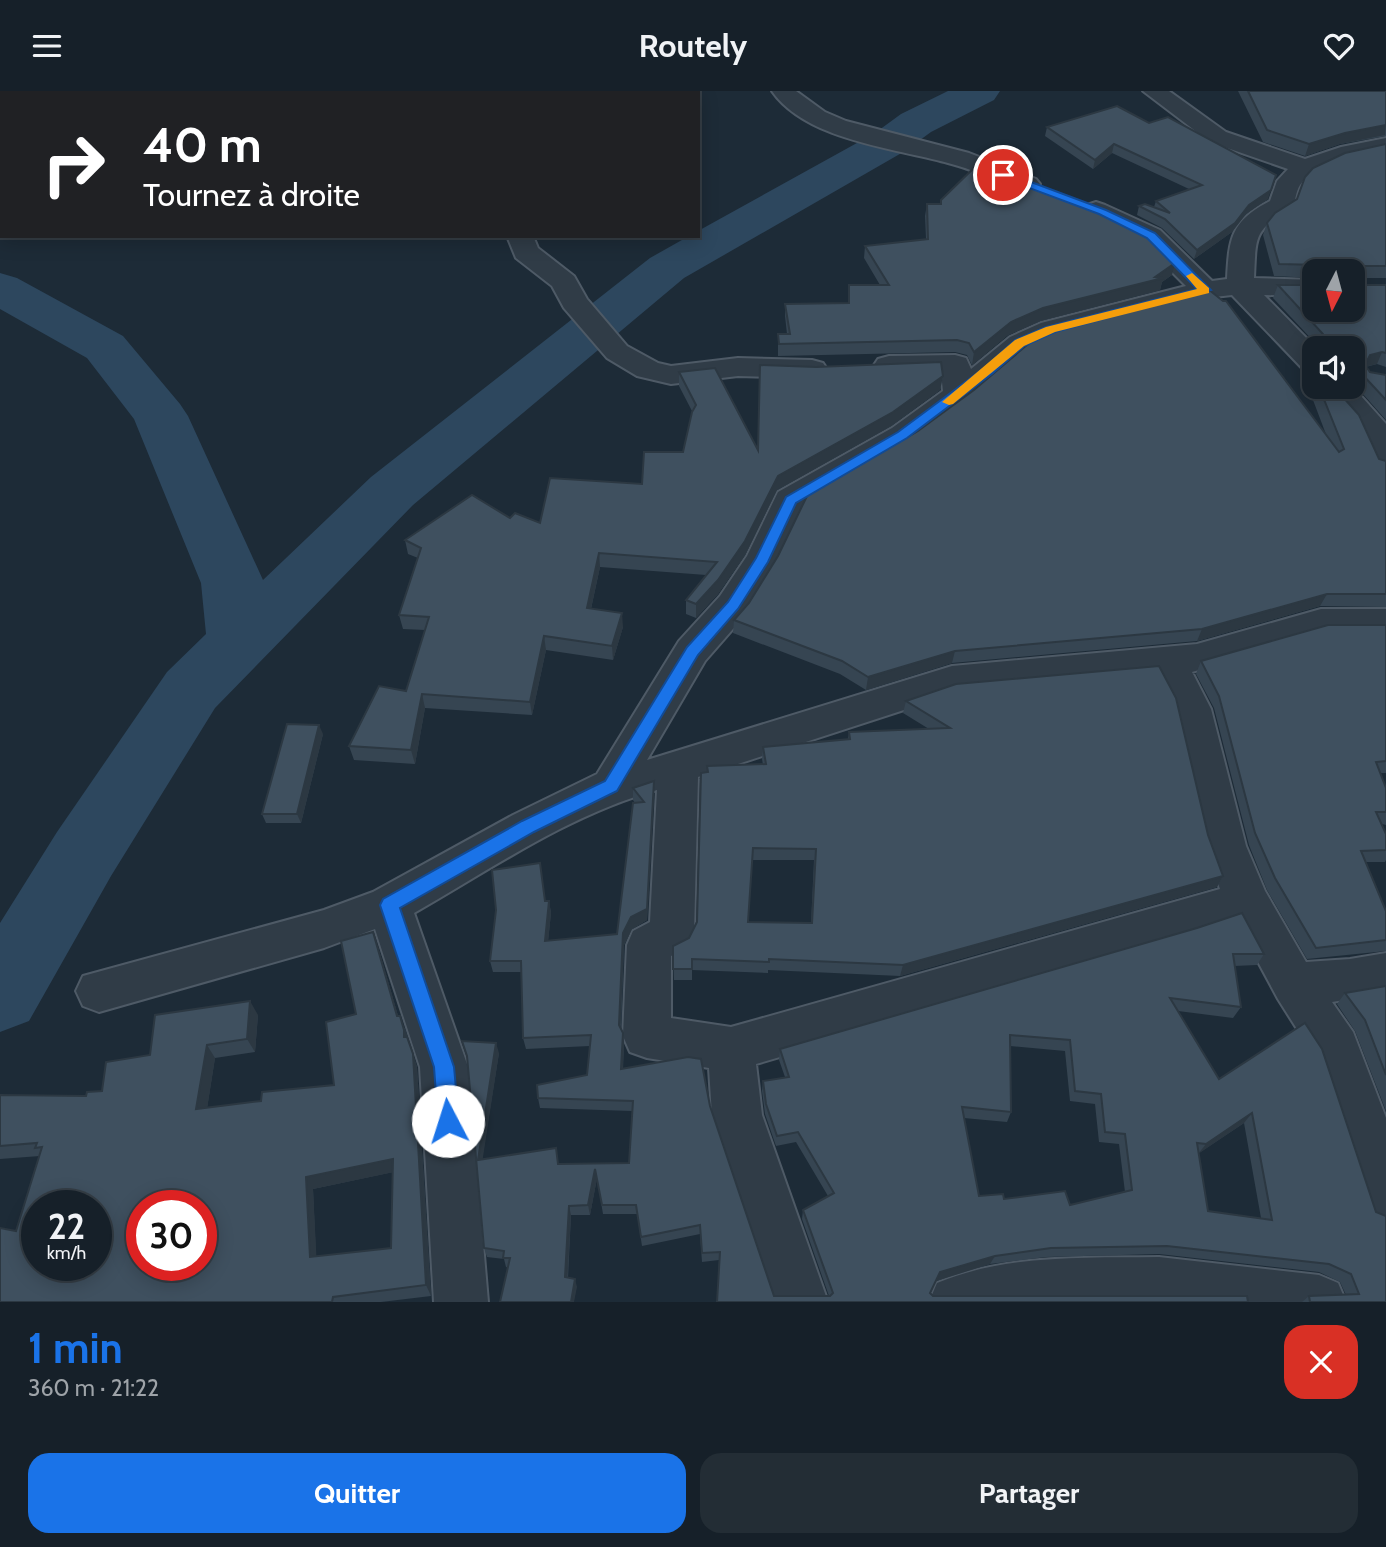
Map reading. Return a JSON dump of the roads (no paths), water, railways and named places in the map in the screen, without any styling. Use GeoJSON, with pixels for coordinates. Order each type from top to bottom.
{"type":"FeatureCollection","features":[{"type":"Feature","properties":{"kind":"street"},"geometry":{"type":"LineString","coordinates":[[783,91],[795,106],[855,133],[954,157],[1053,194]]}},
{"type":"Feature","properties":{"kind":"street"},"geometry":{"type":"LineString","coordinates":[[1154,91],[1218,137],[1307,167]]}},
{"type":"Feature","properties":{"kind":"street"},"geometry":{"type":"LineString","coordinates":[[1302,351],[1240,287],[1242,243],[1256,218],[1281,205],[1289,180],[1307,167],[1355,151],[1386,145]]}},
{"type":"Feature","properties":{"kind":"street"},"geometry":{"type":"LineString","coordinates":[[1078,203],[1151,236],[1205,290]]}},
{"type":"Feature","properties":{"kind":"street"},"geometry":{"type":"LineString","coordinates":[[521,238],[526,251],[564,282],[574,302],[617,352],[648,370],[671,375],[738,367],[955,364],[959,394]]}},
{"type":"Feature","properties":{"kind":"street"},"geometry":{"type":"LineString","coordinates":[[611,786],[692,651],[733,605],[763,559],[790,500],[903,435],[959,394],[1020,343],[1051,329],[1205,290],[1240,287],[1302,288]]}},
{"type":"Feature","properties":{"kind":"street"},"geometry":{"type":"LineString","coordinates":[[1348,399],[1370,423],[1386,464]]}},
{"type":"Feature","properties":{"kind":"street"},"geometry":{"type":"LineString","coordinates":[[1357,399],[1386,408]]}},
{"type":"Feature","properties":{"kind":"street"},"geometry":{"type":"LineString","coordinates":[[99,991],[324,929],[389,905],[528,827],[611,786],[678,768],[952,680],[1168,662],[1197,658],[1321,622],[1386,622]]}},
{"type":"Feature","properties":{"kind":"street"},"geometry":{"type":"LineString","coordinates":[[1168,662],[1192,709],[1225,846],[1246,899],[1294,984],[1336,1048],[1369,1139],[1386,1202]]}},
{"type":"Feature","properties":{"kind":"street"},"geometry":{"type":"LineString","coordinates":[[678,768],[672,933],[649,944],[647,1036],[731,1049],[1190,918],[1246,899]]}},
{"type":"Feature","properties":{"kind":"street"},"geometry":{"type":"LineString","coordinates":[[389,905],[444,1067],[461,1302]]}},
{"type":"Feature","properties":{"kind":"street"},"geometry":{"type":"LineString","coordinates":[[1294,984],[1350,980],[1386,973]]}},
{"type":"Feature","properties":{"kind":"street"},"geometry":{"type":"LineString","coordinates":[[731,1049],[737,1115],[801,1302]]}},
{"type":"Feature","properties":{"kind":"street"},"geometry":{"type":"LineString","coordinates":[[956,1302],[1032,1286],[1159,1284],[1319,1302]]}},
{"type":"Feature","properties":{"kind":"waterway"},"geometry":{"type":"LineString","coordinates":[[0,995],[84,854],[191,690],[392,491],[667,268],[890,142],[916,123],[980,91]]}},
{"type":"Feature","properties":{"kind":"waterway"},"geometry":{"type":"LineString","coordinates":[[0,288],[105,347],[160,416],[233,583],[240,641]]}}]}
